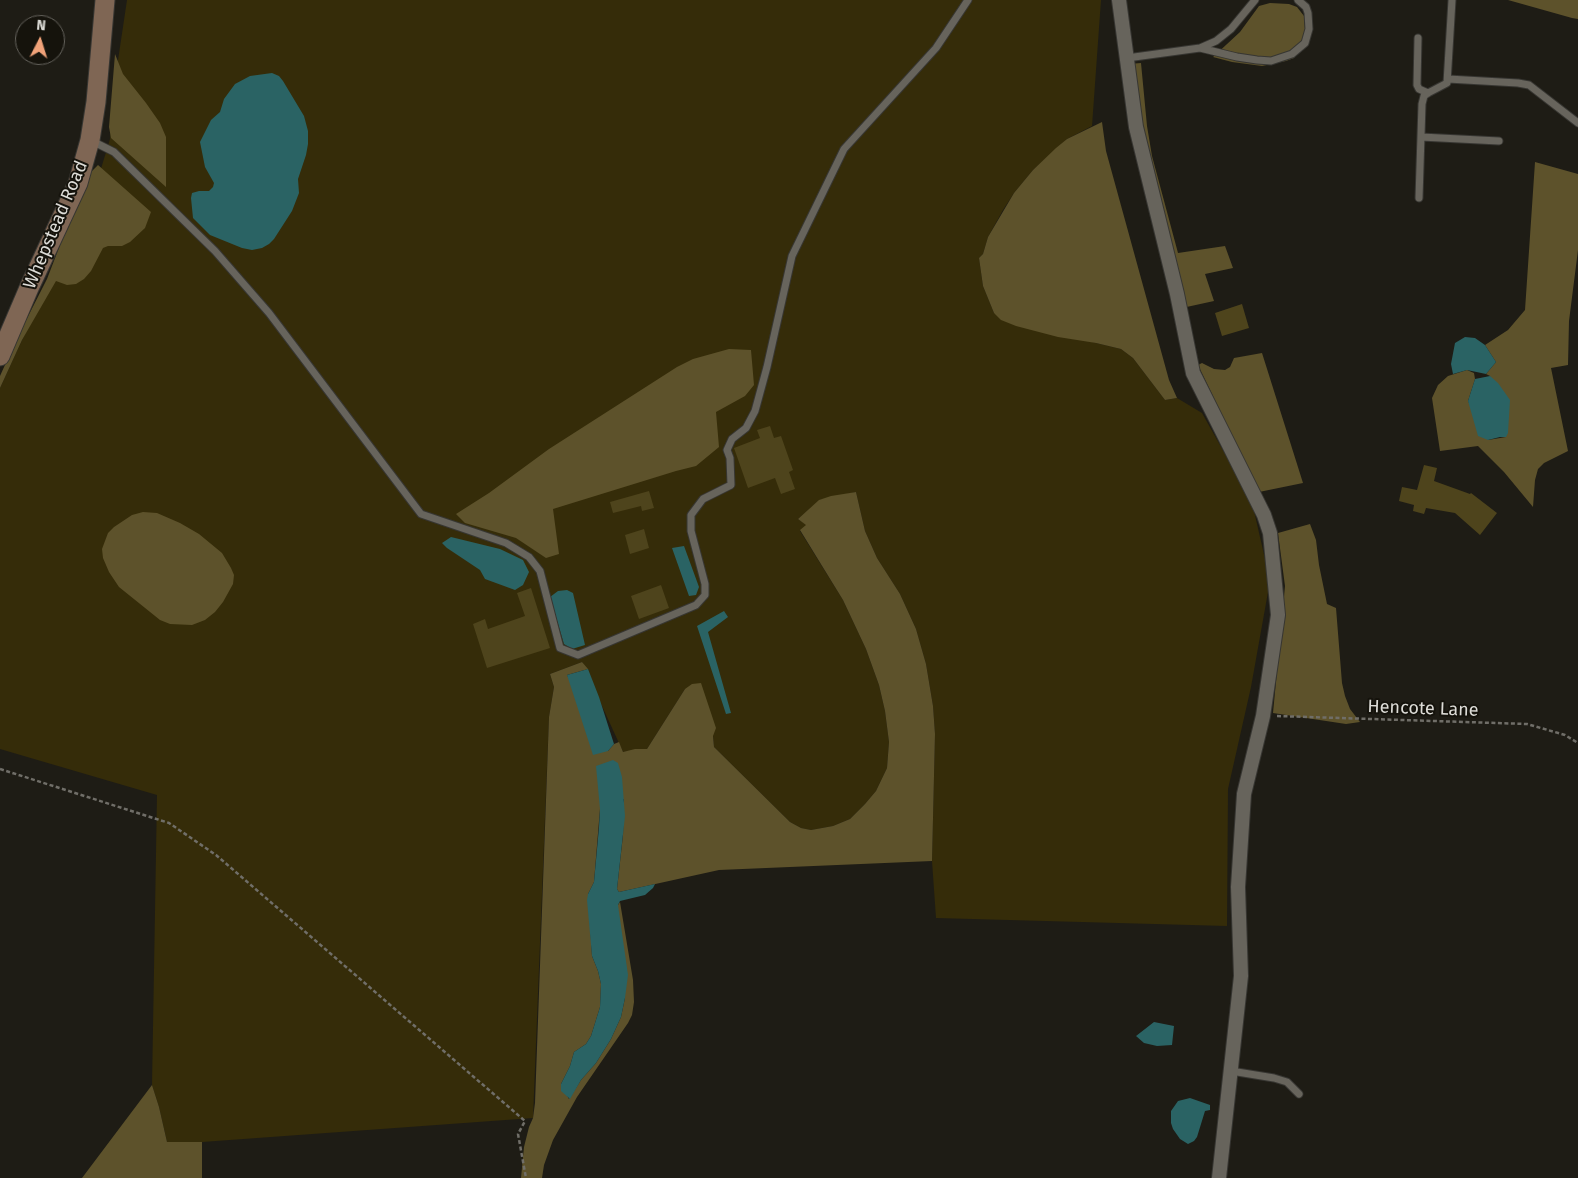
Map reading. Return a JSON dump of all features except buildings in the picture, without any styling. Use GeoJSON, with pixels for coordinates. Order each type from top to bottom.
{"type":"FeatureCollection","features":[{"type":"Feature","properties":{"kind":"main road","name":"Whepstead Road"},"geometry":{"type":"LineString","coordinates":[[0,356],[29,288],[78,183],[90,140],[96,102],[105,0]]}},
{"type":"Feature","properties":{"kind":"street"},"geometry":{"type":"LineString","coordinates":[[1119,0],[1136,127],[1177,294],[1193,372],[1264,515],[1270,534],[1278,615],[1263,716],[1244,794],[1238,887],[1241,976],[1219,1178]]}},
{"type":"Feature","properties":{"kind":"lane"},"geometry":{"type":"LineString","coordinates":[[90,140],[114,152],[215,251],[270,313],[421,514],[506,543],[529,557],[540,571],[560,648],[578,655],[696,605],[704,595],[705,584],[691,531],[691,515],[703,499],[731,485],[730,458],[727,450],[732,439],[746,428],[755,411],[792,256],[844,149],[936,48],[968,0]]}},
{"type":"Feature","properties":{"kind":"lane"},"geometry":{"type":"LineString","coordinates":[[1127,58],[1200,48],[1216,41],[1231,29],[1255,0]]}},
{"type":"Feature","properties":{"kind":"lane"},"geometry":{"type":"LineString","coordinates":[[1200,48],[1238,57],[1271,61],[1292,54],[1305,43],[1309,30],[1306,7],[1298,0]]}},
{"type":"Feature","properties":{"kind":"lane"},"geometry":{"type":"LineString","coordinates":[[1419,198],[1422,104],[1424,96],[1447,83],[1452,0]]}},
{"type":"Feature","properties":{"kind":"lane"},"geometry":{"type":"LineString","coordinates":[[1418,38],[1417,85],[1419,89],[1428,93]]}},
{"type":"Feature","properties":{"kind":"lane"},"geometry":{"type":"LineString","coordinates":[[1448,79],[1518,82],[1529,85],[1536,88],[1560,110],[1578,123]]}},
{"type":"Feature","properties":{"kind":"lane"},"geometry":{"type":"LineString","coordinates":[[1421,137],[1499,141]]}},
{"type":"Feature","properties":{"kind":"lane"},"geometry":{"type":"LineString","coordinates":[[1230,1071],[1287,1082],[1299,1094]]}},
{"type":"Feature","properties":{"kind":"path","name":"Hencote Lane"},"geometry":{"type":"LineString","coordinates":[[1263,716],[1526,724],[1565,735],[1578,743]]}},
{"type":"Feature","properties":{"kind":"path"},"geometry":{"type":"LineString","coordinates":[[0,769],[169,822],[216,855],[524,1121],[518,1134],[526,1178]]}},
{"type":"Feature","properties":{"kind":"shaded area"},"geometry":{"type":"Polygon","coordinates":[[[127,0],[1101,0],[1092,126],[1067,139],[1033,170],[1003,210],[988,237],[983,254],[979,258],[983,286],[994,313],[1121,349],[1133,358],[1165,400],[1177,398],[1202,413],[1252,502],[1270,581],[1251,687],[1228,789],[1227,926],[936,918],[932,861],[935,734],[933,706],[926,664],[916,629],[900,594],[877,558],[865,531],[856,492],[820,500],[798,519],[807,525],[800,531],[843,600],[866,649],[879,685],[885,711],[889,742],[887,768],[876,791],[850,819],[833,826],[811,830],[801,828],[790,822],[714,747],[713,735],[685,689],[647,749],[623,752],[582,662],[550,674],[554,687],[549,717],[533,1118],[202,1142],[167,1142],[152,1085],[157,795],[0,749],[0,388],[93,195],[110,139],[114,87],[127,0]]]}},
{"type":"Feature","properties":{"kind":"shaded area"},"geometry":{"type":"Polygon","coordinates":[[[1508,0],[1578,0],[1578,19],[1572,18],[1508,0]]]}},
{"type":"Feature","properties":{"kind":"shaded area"},"geometry":{"type":"Polygon","coordinates":[[[1270,3],[1289,4],[1297,7],[1304,16],[1305,29],[1302,46],[1294,58],[1262,66],[1213,57],[1240,32],[1259,6],[1270,3]]]}},
{"type":"Feature","properties":{"kind":"shaded area"},"geometry":{"type":"Polygon","coordinates":[[[115,54],[123,74],[160,123],[166,137],[166,187],[111,138],[109,127],[115,54]]]}},
{"type":"Feature","properties":{"kind":"shaded area"},"geometry":{"type":"Polygon","coordinates":[[[1141,63],[1152,156],[1178,253],[1225,246],[1233,268],[1205,274],[1214,301],[1182,308],[1129,64],[1141,63]]]}},
{"type":"Feature","properties":{"kind":"shaded area"},"geometry":{"type":"Polygon","coordinates":[[[1102,122],[1106,151],[1169,380],[1177,398],[1165,400],[1133,358],[1121,349],[1058,337],[1001,320],[994,313],[983,286],[979,258],[983,254],[988,237],[1014,193],[1033,170],[1067,139],[1102,122]]]}},
{"type":"Feature","properties":{"kind":"shaded area"},"geometry":{"type":"Polygon","coordinates":[[[1535,162],[1578,174],[1578,250],[1569,321],[1568,365],[1551,368],[1568,451],[1544,463],[1538,469],[1535,480],[1533,507],[1504,472],[1478,446],[1440,451],[1432,398],[1438,385],[1448,376],[1467,370],[1474,373],[1475,379],[1468,401],[1488,440],[1506,437],[1490,376],[1486,374],[1496,362],[1485,345],[1508,330],[1525,310],[1535,162]]]}},
{"type":"Feature","properties":{"kind":"shaded area"},"geometry":{"type":"Polygon","coordinates":[[[98,165],[151,212],[145,228],[130,242],[122,246],[103,248],[91,271],[76,284],[67,285],[56,281],[22,340],[0,388],[0,376],[47,279],[70,219],[91,172],[98,165]]]}},
{"type":"Feature","properties":{"kind":"shaded area"},"geometry":{"type":"Polygon","coordinates":[[[729,349],[751,350],[754,385],[745,396],[716,412],[719,447],[696,466],[553,509],[559,554],[546,558],[516,538],[465,523],[456,514],[489,493],[549,449],[677,367],[693,359],[729,349]]]}},
{"type":"Feature","properties":{"kind":"shaded area"},"geometry":{"type":"Polygon","coordinates":[[[1262,353],[1303,483],[1259,492],[1198,365],[1202,363],[1214,369],[1225,370],[1230,367],[1234,358],[1262,353]]]}},
{"type":"Feature","properties":{"kind":"shaded area"},"geometry":{"type":"Polygon","coordinates":[[[856,492],[865,531],[877,558],[900,594],[916,629],[926,664],[933,706],[935,734],[932,861],[719,870],[619,892],[617,889],[623,835],[624,799],[600,809],[594,882],[588,894],[592,956],[601,984],[600,1007],[591,1036],[586,1044],[574,1052],[570,1066],[561,1084],[569,1099],[581,1080],[596,1063],[611,1039],[621,1017],[625,998],[618,910],[620,902],[633,980],[634,1002],[632,1015],[577,1097],[553,1140],[544,1165],[542,1178],[521,1178],[524,1147],[533,1118],[535,1103],[549,717],[554,687],[550,674],[582,662],[588,669],[567,675],[608,751],[614,744],[619,742],[623,752],[647,749],[685,689],[692,684],[701,683],[716,728],[713,736],[714,747],[790,822],[801,828],[811,830],[833,826],[850,819],[876,791],[887,768],[889,742],[885,711],[879,685],[866,649],[843,600],[800,530],[806,525],[798,519],[819,500],[856,492]]]}},
{"type":"Feature","properties":{"kind":"shaded area"},"geometry":{"type":"Polygon","coordinates":[[[143,512],[157,513],[199,534],[222,553],[231,568],[234,575],[233,584],[223,602],[205,620],[192,625],[170,624],[160,620],[119,587],[109,572],[103,558],[102,549],[108,533],[132,515],[143,512]]]}},
{"type":"Feature","properties":{"kind":"shaded area"},"geometry":{"type":"Polygon","coordinates":[[[1310,524],[1316,540],[1327,604],[1336,608],[1342,683],[1345,696],[1350,709],[1360,722],[1346,724],[1273,713],[1285,586],[1278,533],[1310,524]]]}},
{"type":"Feature","properties":{"kind":"shaded area"},"geometry":{"type":"Polygon","coordinates":[[[152,1085],[167,1142],[202,1142],[202,1178],[82,1178],[152,1085]]]}},
{"type":"Feature","properties":{"kind":"water"},"geometry":{"type":"Polygon","coordinates":[[[272,73],[279,76],[283,81],[304,116],[308,131],[308,144],[298,179],[299,193],[292,211],[269,244],[252,250],[210,235],[193,218],[191,198],[192,193],[209,191],[213,187],[214,183],[205,167],[200,142],[211,120],[220,112],[224,99],[235,84],[250,76],[272,73]]]}},
{"type":"Feature","properties":{"kind":"water"},"geometry":{"type":"Polygon","coordinates":[[[1465,337],[1475,338],[1485,345],[1496,362],[1486,374],[1467,370],[1453,374],[1451,364],[1455,343],[1465,337]]]}},
{"type":"Feature","properties":{"kind":"water"},"geometry":{"type":"Polygon","coordinates":[[[1490,376],[1498,383],[1510,400],[1508,433],[1506,437],[1488,440],[1478,436],[1468,401],[1475,379],[1490,376]]]}},
{"type":"Feature","properties":{"kind":"water"},"geometry":{"type":"Polygon","coordinates":[[[451,537],[500,549],[523,560],[529,572],[523,585],[515,590],[485,579],[480,570],[442,543],[451,537]]]}},
{"type":"Feature","properties":{"kind":"water"},"geometry":{"type":"Polygon","coordinates":[[[684,546],[699,587],[696,595],[689,596],[672,548],[684,546]]]}},
{"type":"Feature","properties":{"kind":"water"},"geometry":{"type":"Polygon","coordinates":[[[567,590],[573,593],[585,645],[572,649],[564,644],[550,597],[558,591],[567,590]]]}},
{"type":"Feature","properties":{"kind":"water"},"geometry":{"type":"Polygon","coordinates":[[[724,611],[728,617],[708,632],[731,713],[726,714],[697,626],[724,611]]]}},
{"type":"Feature","properties":{"kind":"water"},"geometry":{"type":"Polygon","coordinates":[[[588,669],[614,744],[608,751],[593,755],[567,675],[588,669]]]}},
{"type":"Feature","properties":{"kind":"water"},"geometry":{"type":"Polygon","coordinates":[[[613,760],[618,763],[622,777],[625,816],[617,889],[619,892],[655,884],[645,895],[620,901],[618,905],[628,975],[621,1017],[611,1039],[596,1063],[581,1080],[570,1099],[561,1091],[561,1084],[570,1066],[574,1052],[586,1044],[591,1036],[600,1007],[601,984],[592,956],[587,900],[594,882],[599,827],[600,809],[596,766],[613,760]]]}},
{"type":"Feature","properties":{"kind":"water"},"geometry":{"type":"Polygon","coordinates":[[[1154,1022],[1174,1026],[1172,1045],[1157,1046],[1144,1043],[1136,1036],[1154,1022]]]}},
{"type":"Feature","properties":{"kind":"water"},"geometry":{"type":"Polygon","coordinates":[[[1190,1098],[1210,1105],[1210,1110],[1205,1111],[1197,1137],[1188,1144],[1180,1139],[1173,1129],[1171,1111],[1178,1101],[1190,1098]]]}}]}
